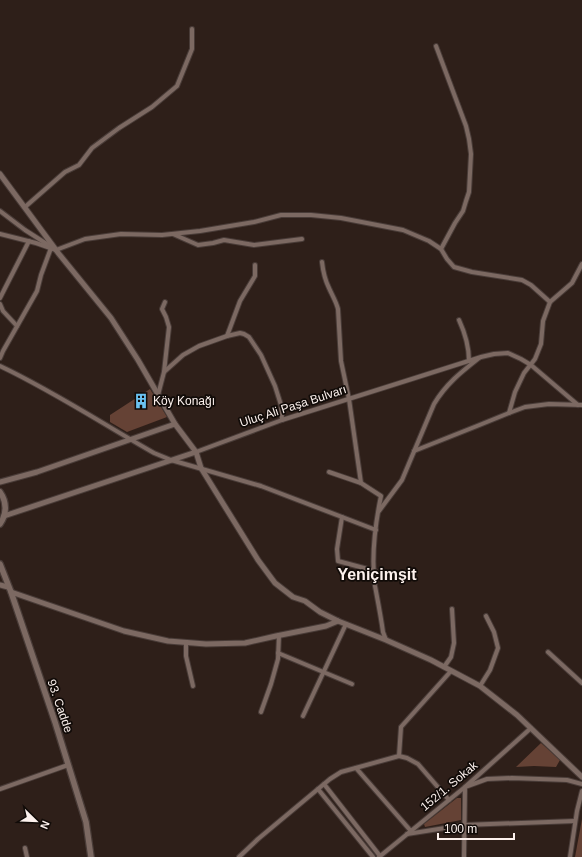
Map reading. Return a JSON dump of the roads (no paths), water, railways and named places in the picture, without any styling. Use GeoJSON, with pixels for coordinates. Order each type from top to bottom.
{"type":"FeatureCollection","features":[{"type":"Feature","properties":{"kind":"main road"},"geometry":{"type":"LineString","coordinates":[[0,492],[5,502],[4,516],[0,524]]}},
{"type":"Feature","properties":{"kind":"main road","name":"93. Cadde"},"geometry":{"type":"LineString","coordinates":[[0,564],[55,722],[86,822],[91,857]]}},
{"type":"Feature","properties":{"kind":"street"},"geometry":{"type":"LineString","coordinates":[[25,207],[65,172],[79,165],[92,148],[119,128],[152,107],[177,86],[192,49],[192,29]]}},
{"type":"Feature","properties":{"kind":"street"},"geometry":{"type":"LineString","coordinates":[[436,46],[466,126],[471,154],[469,192],[463,211],[441,249]]}},
{"type":"Feature","properties":{"kind":"street"},"geometry":{"type":"LineString","coordinates":[[0,174],[25,207],[53,249],[111,318],[138,360],[175,424],[196,452],[201,468],[258,560],[275,583],[293,597],[306,601],[320,612],[338,621],[386,640],[444,667],[480,686],[517,715],[582,777]]}},
{"type":"Feature","properties":{"kind":"street"},"geometry":{"type":"LineString","coordinates":[[0,211],[53,249]]}},
{"type":"Feature","properties":{"kind":"street"},"geometry":{"type":"LineString","coordinates":[[0,234],[53,249],[85,239],[121,234],[173,234],[254,222],[281,215],[311,214],[403,230],[429,241],[441,249],[454,267],[472,272],[522,280],[531,285],[550,302]]}},
{"type":"Feature","properties":{"kind":"street"},"geometry":{"type":"LineString","coordinates":[[173,234],[198,245],[224,240],[254,245],[302,239]]}},
{"type":"Feature","properties":{"kind":"street"},"geometry":{"type":"LineString","coordinates":[[0,298],[29,241]]}},
{"type":"Feature","properties":{"kind":"street"},"geometry":{"type":"LineString","coordinates":[[0,358],[37,291],[41,275],[53,249]]}},
{"type":"Feature","properties":{"kind":"street"},"geometry":{"type":"LineString","coordinates":[[322,262],[328,287],[336,301],[338,309],[341,362],[349,399],[362,483]]}},
{"type":"Feature","properties":{"kind":"street"},"geometry":{"type":"LineString","coordinates":[[509,413],[515,392],[524,373],[535,359],[541,344],[543,321],[550,302],[572,283],[582,264]]}},
{"type":"Feature","properties":{"kind":"street"},"geometry":{"type":"LineString","coordinates":[[227,336],[240,301],[255,276],[255,265]]}},
{"type":"Feature","properties":{"kind":"street"},"geometry":{"type":"LineString","coordinates":[[158,395],[164,372],[169,327],[162,309],[165,302]]}},
{"type":"Feature","properties":{"kind":"street"},"geometry":{"type":"LineString","coordinates":[[0,304],[3,311],[17,326]]}},
{"type":"Feature","properties":{"kind":"street"},"geometry":{"type":"LineString","coordinates":[[459,320],[464,330],[467,342],[469,360]]}},
{"type":"Feature","properties":{"kind":"street"},"geometry":{"type":"LineString","coordinates":[[164,372],[183,355],[199,346],[227,336],[240,333],[244,334],[248,337],[261,355],[275,386],[282,420]]}},
{"type":"Feature","properties":{"kind":"street","name":"Uluç Ali Paşa Bulvarı"},"geometry":{"type":"LineString","coordinates":[[4,516],[196,452],[282,420],[469,360],[494,354],[508,353],[521,359],[531,365],[580,405]]}},
{"type":"Feature","properties":{"kind":"street"},"geometry":{"type":"LineString","coordinates":[[378,512],[402,480],[434,404],[441,392],[454,378],[480,357]]}},
{"type":"Feature","properties":{"kind":"street"},"geometry":{"type":"LineString","coordinates":[[0,366],[17,374],[154,453],[171,460],[261,486],[376,530]]}},
{"type":"Feature","properties":{"kind":"street"},"geometry":{"type":"LineString","coordinates":[[414,451],[525,407],[549,404],[580,405]]}},
{"type":"Feature","properties":{"kind":"street"},"geometry":{"type":"LineString","coordinates":[[0,482],[36,472],[175,424]]}},
{"type":"Feature","properties":{"kind":"street"},"geometry":{"type":"LineString","coordinates":[[329,472],[362,483],[381,496],[374,553],[375,585],[383,632],[386,640]]}},
{"type":"Feature","properties":{"kind":"street"},"geometry":{"type":"LineString","coordinates":[[342,517],[337,549],[338,562],[375,571]]}},
{"type":"Feature","properties":{"kind":"street"},"geometry":{"type":"LineString","coordinates":[[0,585],[10,590],[124,631],[168,641],[206,644],[245,643],[326,626],[338,621]]}},
{"type":"Feature","properties":{"kind":"street"},"geometry":{"type":"LineString","coordinates":[[444,667],[450,657],[454,643],[452,609]]}},
{"type":"Feature","properties":{"kind":"street"},"geometry":{"type":"LineString","coordinates":[[480,686],[490,670],[498,648],[494,632],[486,616]]}},
{"type":"Feature","properties":{"kind":"street"},"geometry":{"type":"LineString","coordinates":[[303,716],[346,624]]}},
{"type":"Feature","properties":{"kind":"street"},"geometry":{"type":"LineString","coordinates":[[261,712],[278,659],[279,635]]}},
{"type":"Feature","properties":{"kind":"street"},"geometry":{"type":"LineString","coordinates":[[186,642],[186,656],[194,686]]}},
{"type":"Feature","properties":{"kind":"street"},"geometry":{"type":"LineString","coordinates":[[548,652],[582,683]]}},
{"type":"Feature","properties":{"kind":"street"},"geometry":{"type":"LineString","coordinates":[[278,653],[352,684]]}},
{"type":"Feature","properties":{"kind":"street"},"geometry":{"type":"LineString","coordinates":[[399,756],[401,727],[451,671]]}},
{"type":"Feature","properties":{"kind":"street","name":"152/1. Sokak"},"geometry":{"type":"LineString","coordinates":[[382,856],[410,830],[449,800],[530,728]]}},
{"type":"Feature","properties":{"kind":"street"},"geometry":{"type":"LineString","coordinates":[[239,857],[258,839],[324,784],[341,772],[399,756],[407,758],[418,764],[449,800]]}},
{"type":"Feature","properties":{"kind":"street"},"geometry":{"type":"LineString","coordinates":[[0,789],[68,765]]}},
{"type":"Feature","properties":{"kind":"street"},"geometry":{"type":"LineString","coordinates":[[356,768],[410,830]]}},
{"type":"Feature","properties":{"kind":"street"},"geometry":{"type":"LineString","coordinates":[[464,857],[464,787],[487,779],[512,778],[567,780],[582,784]]}},
{"type":"Feature","properties":{"kind":"street"},"geometry":{"type":"LineString","coordinates":[[324,784],[382,856]]}},
{"type":"Feature","properties":{"kind":"street"},"geometry":{"type":"LineString","coordinates":[[318,789],[373,857]]}},
{"type":"Feature","properties":{"kind":"street"},"geometry":{"type":"LineString","coordinates":[[570,857],[575,821],[582,791]]}},
{"type":"Feature","properties":{"kind":"street"},"geometry":{"type":"LineString","coordinates":[[406,834],[464,825],[575,821]]}},
{"type":"Feature","properties":{"kind":"street"},"geometry":{"type":"LineString","coordinates":[[25,848],[27,857]]}},
{"type":"Feature","properties":{"kind":"place","name":"Köy Konağı"},"geometry":{"type":"Point","coordinates":[141,401]}},
{"type":"Feature","properties":{"kind":"district","name":"Yeniçimşit"},"geometry":{"type":"Point","coordinates":[377,574]}}]}
